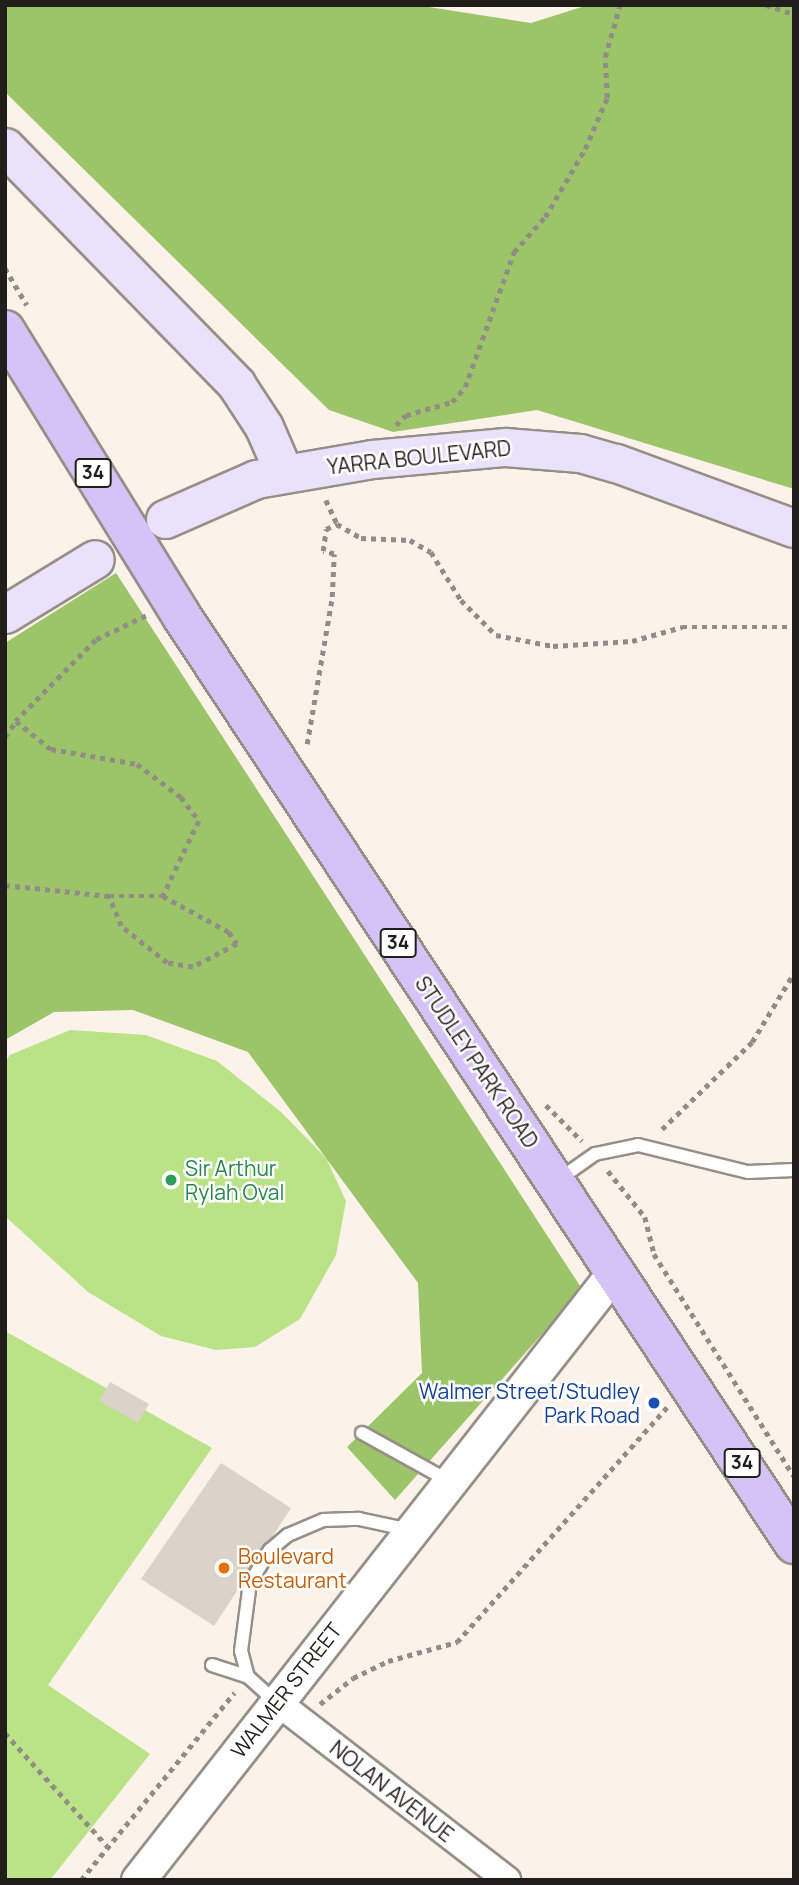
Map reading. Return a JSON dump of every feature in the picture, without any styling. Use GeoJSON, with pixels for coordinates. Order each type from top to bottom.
{"type":"FeatureCollection","features":[{"type":"Feature","properties":{"kind":"main road"},"geometry":{"type":"LineString","coordinates":[[5,147],[236,384],[258,416],[284,473]]}},
{"type":"Feature","properties":{"kind":"main road","name":"STUDLEY PARK ROAD"},"geometry":{"type":"LineString","coordinates":[[5,330],[181,615],[691,1383],[794,1544]]}},
{"type":"Feature","properties":{"kind":"main road","name":"YARRA BOULEVARD"},"geometry":{"type":"LineString","coordinates":[[165,519],[213,494],[284,473],[455,450],[540,447],[616,463],[794,528]]}},
{"type":"Feature","properties":{"kind":"main road"},"geometry":{"type":"LineString","coordinates":[[5,614],[95,559]]}},
{"type":"Feature","properties":{"kind":"street","name":"WALMER STREET"},"geometry":{"type":"LineString","coordinates":[[138,1880],[616,1270]]}},
{"type":"Feature","properties":{"kind":"street","name":"NOLAN AVENUE"},"geometry":{"type":"LineString","coordinates":[[276,1702],[507,1880]]}},
{"type":"Feature","properties":{"kind":"lane"},"geometry":{"type":"LineString","coordinates":[[556,1181],[595,1154],[638,1145],[748,1172],[794,1170]]}},
{"type":"Feature","properties":{"kind":"lane"},"geometry":{"type":"LineString","coordinates":[[362,1433],[449,1481]]}},
{"type":"Feature","properties":{"kind":"lane"},"geometry":{"type":"LineString","coordinates":[[248,1676],[241,1651],[243,1614],[250,1583],[270,1549],[288,1535],[324,1520],[359,1519],[410,1530]]}},
{"type":"Feature","properties":{"kind":"lane"},"geometry":{"type":"LineString","coordinates":[[212,1665],[248,1676],[276,1702]]}},
{"type":"Feature","properties":{"kind":"path"},"geometry":{"type":"LineString","coordinates":[[395,425],[406,415],[452,402],[465,387],[514,252],[545,218],[585,149],[607,98],[605,57],[620,5]]}},
{"type":"Feature","properties":{"kind":"path"},"geometry":{"type":"LineString","coordinates":[[766,5],[794,14]]}},
{"type":"Feature","properties":{"kind":"path"},"geometry":{"type":"LineString","coordinates":[[307,744],[323,626],[332,597],[334,554],[323,551],[326,529],[337,524],[361,538],[410,540],[431,552],[461,600],[496,635],[553,646],[632,641],[682,627],[794,627]]}},
{"type":"Feature","properties":{"kind":"path"},"geometry":{"type":"LineString","coordinates":[[5,730],[96,640],[149,614],[162,632],[181,615]]}},
{"type":"Feature","properties":{"kind":"path"},"geometry":{"type":"LineString","coordinates":[[5,737],[16,721]]}},
{"type":"Feature","properties":{"kind":"path"},"geometry":{"type":"LineString","coordinates":[[16,721],[51,749],[138,764],[181,797],[199,821],[163,896]]}},
{"type":"Feature","properties":{"kind":"path"},"geometry":{"type":"LineString","coordinates":[[299,732],[315,755]]}},
{"type":"Feature","properties":{"kind":"path"},"geometry":{"type":"LineString","coordinates":[[5,885],[109,896],[163,896],[229,932],[237,944],[193,967],[167,963],[121,926],[109,896]]}},
{"type":"Feature","properties":{"kind":"path"},"geometry":{"type":"LineString","coordinates":[[638,1145],[670,1125],[752,1042],[794,973]]}},
{"type":"Feature","properties":{"kind":"path"},"geometry":{"type":"LineString","coordinates":[[541,1100],[595,1154],[645,1217],[654,1254],[794,1476]]}},
{"type":"Feature","properties":{"kind":"path"},"geometry":{"type":"LineString","coordinates":[[304,1723],[353,1678],[388,1661],[457,1642],[561,1521],[691,1383]]}},
{"type":"Feature","properties":{"kind":"path"},"geometry":{"type":"LineString","coordinates":[[81,1880],[248,1676]]}},
{"type":"Feature","properties":{"kind":"path"},"geometry":{"type":"LineString","coordinates":[[5,1733],[107,1846]]}},
{"type":"Feature","properties":{"kind":"green space"},"geometry":{"type":"Polygon","coordinates":[[[5,5],[416,5],[531,23],[588,5],[794,5],[794,489],[537,410],[393,432],[329,410],[5,92],[5,5]]]}},
{"type":"Feature","properties":{"kind":"green space"},"geometry":{"type":"Polygon","coordinates":[[[116,573],[582,1289],[395,1500],[347,1447],[422,1373],[418,1283],[248,1052],[133,1010],[54,1012],[5,1040],[5,643],[116,573]]]}},
{"type":"Feature","properties":{"kind":"green space","name":"Sir Arthur Rylah Oval"},"geometry":{"type":"Polygon","coordinates":[[[70,1030],[146,1035],[217,1061],[281,1112],[326,1158],[346,1201],[336,1255],[300,1319],[255,1347],[216,1350],[161,1336],[88,1292],[7,1218],[5,1062],[10,1055],[70,1030]]]}},
{"type":"Feature","properties":{"kind":"green space"},"geometry":{"type":"Polygon","coordinates":[[[5,1331],[212,1448],[48,1685],[150,1754],[50,1880],[5,1880],[5,1331]]]}},
{"type":"Feature","properties":{"kind":"building"},"geometry":{"type":"Polygon","coordinates":[[[110,1382],[149,1404],[138,1423],[99,1401],[110,1382]]]}},
{"type":"Feature","properties":{"kind":"building"},"geometry":{"type":"Polygon","coordinates":[[[221,1463],[291,1508],[214,1626],[141,1579],[221,1463]]]}},
{"type":"Feature","properties":{"kind":"place","name":"Sir Arthur Rylah Oval"},"geometry":{"type":"Point","coordinates":[171,1180]}},
{"type":"Feature","properties":{"kind":"place","name":"Walmer Street/Studley Park Road"},"geometry":{"type":"Point","coordinates":[654,1403]}},
{"type":"Feature","properties":{"kind":"place","name":"Boulevard Restaurant"},"geometry":{"type":"Point","coordinates":[224,1568]}}]}
